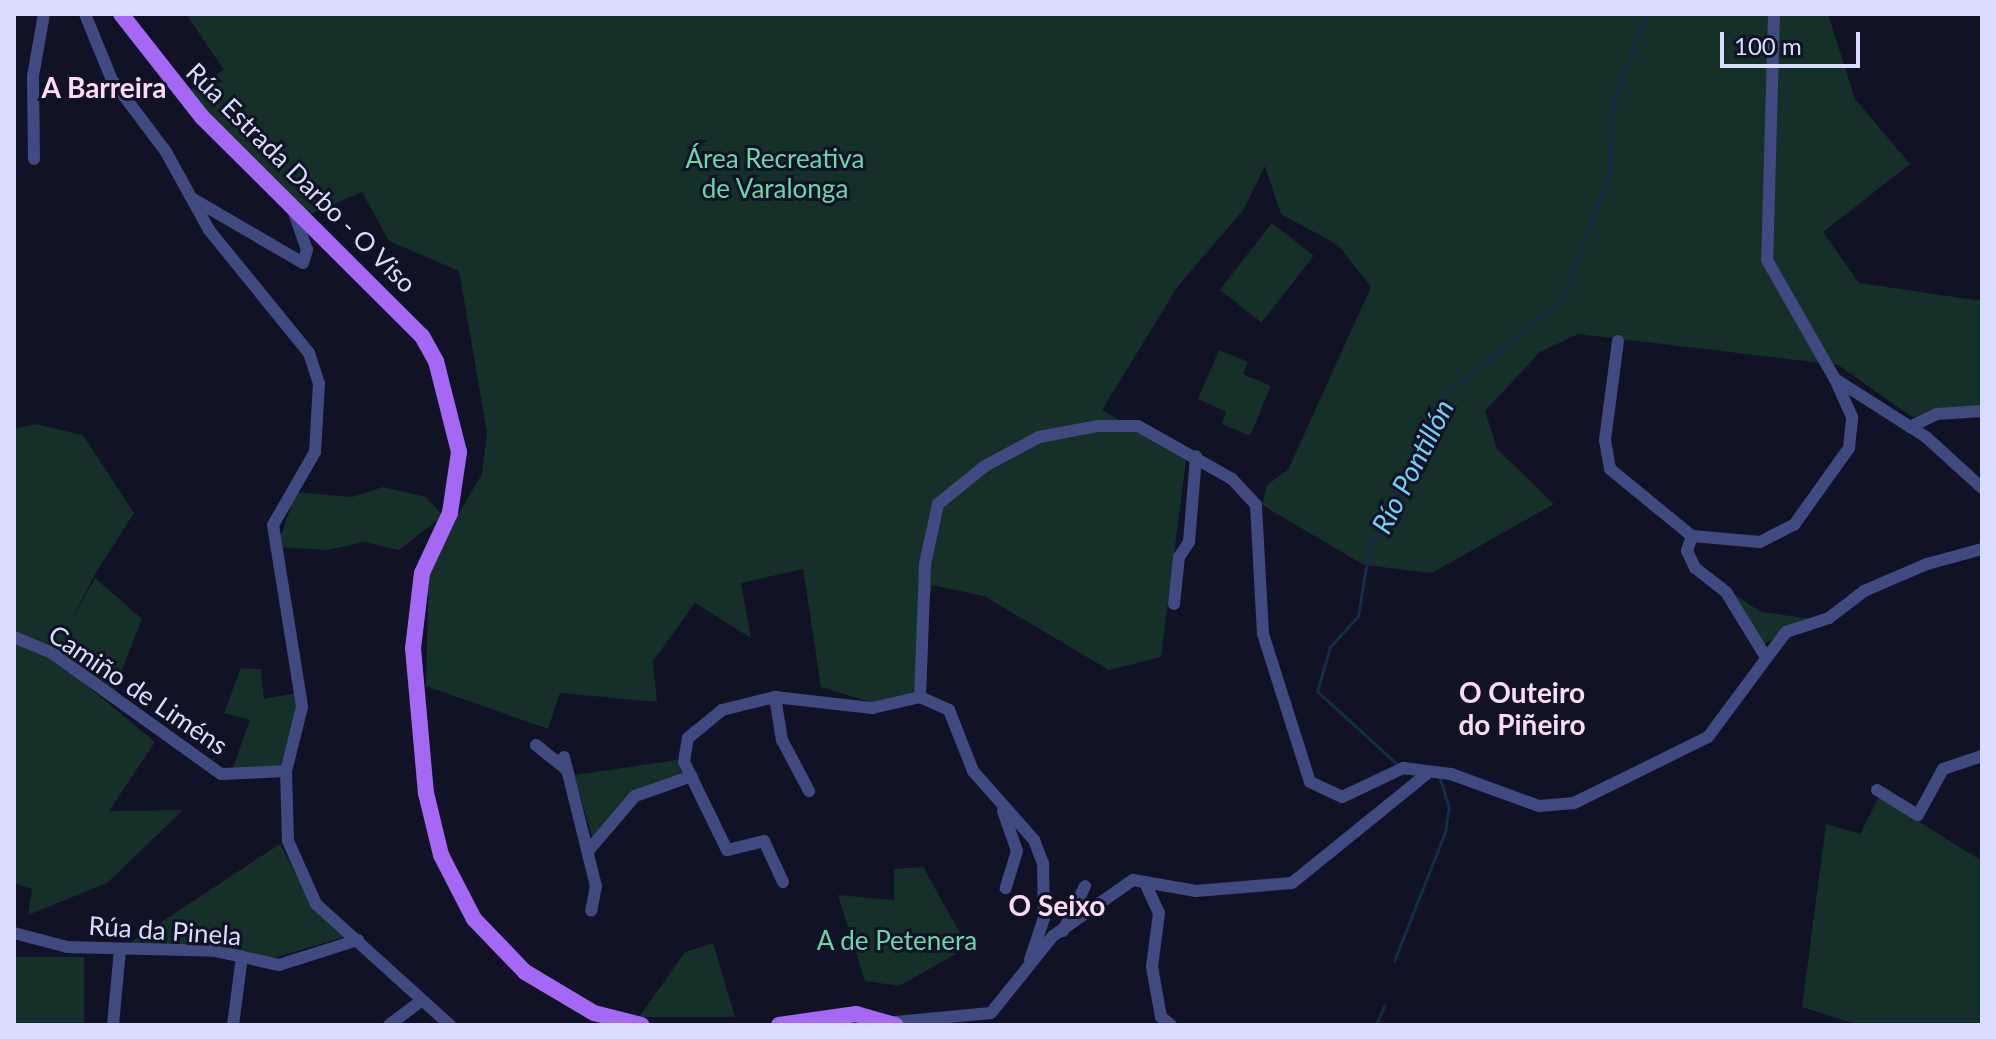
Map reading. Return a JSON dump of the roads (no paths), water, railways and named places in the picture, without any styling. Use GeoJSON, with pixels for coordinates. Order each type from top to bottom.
{"type":"FeatureCollection","features":[{"type":"Feature","properties":{"kind":"main road","name":"Rúa Estrada Darbo - O Viso"},"geometry":{"type":"LineString","coordinates":[[121,14],[202,117],[422,336],[436,361],[459,452],[450,513],[422,573],[414,633],[426,793],[441,855],[474,919],[525,972],[594,1013],[641,1025]]}},
{"type":"Feature","properties":{"kind":"main road"},"geometry":{"type":"LineString","coordinates":[[779,1025],[856,1014],[888,1024]]}},
{"type":"Feature","properties":{"kind":"street"},"geometry":{"type":"LineString","coordinates":[[34,159],[33,76],[44,14]]}},
{"type":"Feature","properties":{"kind":"street"},"geometry":{"type":"LineString","coordinates":[[85,14],[112,80],[192,199],[309,353],[319,383],[315,452],[273,525],[302,707],[286,771],[284,820],[296,861],[316,904],[358,940],[420,1002],[450,1025]]}},
{"type":"Feature","properties":{"kind":"street"},"geometry":{"type":"LineString","coordinates":[[1618,341],[1605,440],[1610,469],[1692,536],[1760,542],[1794,525],[1849,448],[1852,417],[1835,379],[1767,260],[1774,14]]}},
{"type":"Feature","properties":{"kind":"street"},"geometry":{"type":"LineString","coordinates":[[192,199],[303,263],[307,250],[293,210]]}},
{"type":"Feature","properties":{"kind":"street"},"geometry":{"type":"LineString","coordinates":[[1835,379],[1910,427],[1982,488]]}},
{"type":"Feature","properties":{"kind":"street"},"geometry":{"type":"LineString","coordinates":[[1910,427],[1937,414],[1982,411]]}},
{"type":"Feature","properties":{"kind":"street"},"geometry":{"type":"LineString","coordinates":[[920,697],[925,564],[938,504],[985,466],[1039,437],[1097,426],[1138,426],[1196,456],[1256,505],[1263,634],[1310,782],[1342,797],[1388,771],[1451,774],[1539,806],[1574,803],[1708,737],[1764,654],[1786,632],[1829,618],[1864,591],[1982,549]]}},
{"type":"Feature","properties":{"kind":"street"},"geometry":{"type":"LineString","coordinates":[[1174,604],[1179,557],[1189,542],[1196,456]]}},
{"type":"Feature","properties":{"kind":"street"},"geometry":{"type":"LineString","coordinates":[[1692,536],[1691,563],[1726,592],[1764,654]]}},
{"type":"Feature","properties":{"kind":"street","name":"Camiño de Liméns"},"geometry":{"type":"LineString","coordinates":[[14,637],[45,648],[221,774],[286,771]]}},
{"type":"Feature","properties":{"kind":"street"},"geometry":{"type":"LineString","coordinates":[[775,697],[782,740],[809,791]]}},
{"type":"Feature","properties":{"kind":"street"},"geometry":{"type":"LineString","coordinates":[[783,882],[764,841],[727,850],[692,776],[683,748],[696,730],[722,710],[775,697],[872,708],[920,697],[949,710],[973,771],[1034,840],[1043,863],[1044,918],[1026,971]]}},
{"type":"Feature","properties":{"kind":"street"},"geometry":{"type":"LineString","coordinates":[[536,745],[566,763],[596,886],[591,911]]}},
{"type":"Feature","properties":{"kind":"street"},"geometry":{"type":"LineString","coordinates":[[1877,790],[1918,815],[1943,769],[1982,756]]}},
{"type":"Feature","properties":{"kind":"street"},"geometry":{"type":"LineString","coordinates":[[888,1024],[991,1013],[1063,931],[1109,891],[1145,883],[1242,891],[1292,883],[1428,773]]}},
{"type":"Feature","properties":{"kind":"street"},"geometry":{"type":"LineString","coordinates":[[588,851],[635,796],[692,776]]}},
{"type":"Feature","properties":{"kind":"street"},"geometry":{"type":"LineString","coordinates":[[996,798],[1017,851],[1006,888]]}},
{"type":"Feature","properties":{"kind":"street"},"geometry":{"type":"LineString","coordinates":[[1145,883],[1159,913],[1152,967],[1161,1017],[1171,1025]]}},
{"type":"Feature","properties":{"kind":"street"},"geometry":{"type":"LineString","coordinates":[[1063,931],[1085,886]]}},
{"type":"Feature","properties":{"kind":"street","name":"Rúa da Pinela"},"geometry":{"type":"LineString","coordinates":[[14,933],[120,950],[242,957],[279,965],[358,940]]}},
{"type":"Feature","properties":{"kind":"street"},"geometry":{"type":"LineString","coordinates":[[113,1025],[120,950]]}},
{"type":"Feature","properties":{"kind":"street"},"geometry":{"type":"LineString","coordinates":[[233,1025],[242,957]]}},
{"type":"Feature","properties":{"kind":"street"},"geometry":{"type":"LineString","coordinates":[[389,1025],[420,1002]]}},
{"type":"Feature","properties":{"kind":"waterway","name":"Río Pontillón"},"geometry":{"type":"LineString","coordinates":[[1399,766],[1317,691],[1330,647],[1358,616],[1369,549],[1441,398],[1563,299],[1609,173],[1613,103],[1646,14]]}},
{"type":"Feature","properties":{"kind":"waterway","name":"Río Pontillón"},"geometry":{"type":"LineString","coordinates":[[1394,961],[1445,832],[1449,808],[1440,778]]}},
{"type":"Feature","properties":{"kind":"waterway","name":"Río Pontillón"},"geometry":{"type":"LineString","coordinates":[[1376,1025],[1384,1006]]}},
{"type":"Feature","properties":{"kind":"district","name":"A Barreira"},"geometry":{"type":"Point","coordinates":[104,87]}},
{"type":"Feature","properties":{"kind":"district","name":"O Outeiro do Piñeiro"},"geometry":{"type":"Point","coordinates":[1522,708]}},
{"type":"Feature","properties":{"kind":"district","name":"O Seixo"},"geometry":{"type":"Point","coordinates":[1057,905]}},
{"type":"Feature","properties":{"kind":"park label","name":"Área Recreativa de Varalonga"},"geometry":{"type":"Point","coordinates":[775,174]}},
{"type":"Feature","properties":{"kind":"park label","name":"A de Petenera"},"geometry":{"type":"Point","coordinates":[897,941]}}]}
